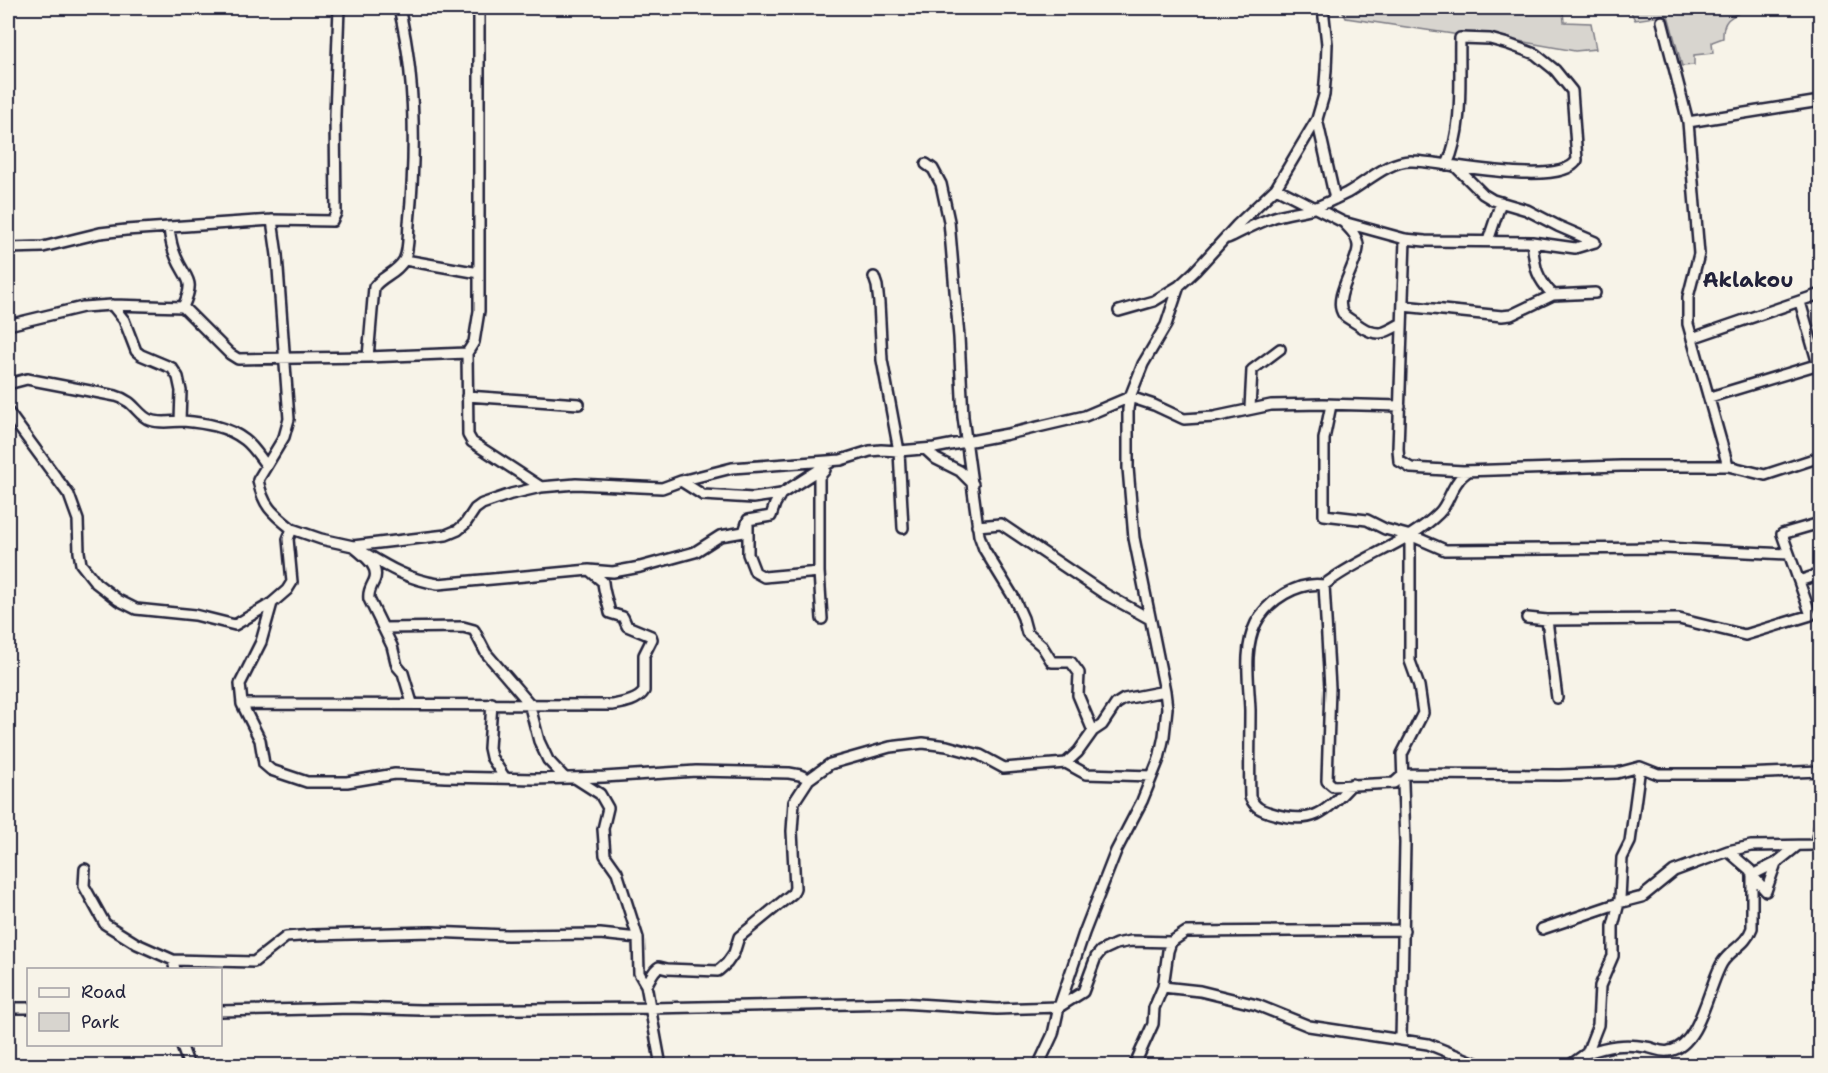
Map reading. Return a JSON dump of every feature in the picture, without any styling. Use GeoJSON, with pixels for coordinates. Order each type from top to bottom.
{"type":"FeatureCollection","features":[{"type":"Feature","properties":{"kind":"street"},"geometry":{"type":"LineString","coordinates":[[8,248],[43,247],[100,233],[126,230],[272,220],[332,221],[335,218],[339,8]]}},
{"type":"Feature","properties":{"kind":"street"},"geometry":{"type":"LineString","coordinates":[[368,357],[374,288],[379,280],[390,276],[405,260],[413,185],[414,125],[405,33],[399,8]]}},
{"type":"Feature","properties":{"kind":"street"},"geometry":{"type":"LineString","coordinates":[[479,8],[479,273],[477,326],[474,342],[467,353],[469,438],[541,486]]}},
{"type":"Feature","properties":{"kind":"street"},"geometry":{"type":"LineString","coordinates":[[1119,311],[1154,300],[1179,286],[1276,188],[1317,119],[1324,95],[1327,44],[1323,8]]}},
{"type":"Feature","properties":{"kind":"street"},"geometry":{"type":"LineString","coordinates":[[1662,21],[1688,122],[1699,254],[1688,297],[1688,324],[1728,466]]}},
{"type":"Feature","properties":{"kind":"street"},"geometry":{"type":"LineString","coordinates":[[1223,240],[1271,218],[1315,207],[1335,199],[1400,161],[1426,162],[1451,166],[1547,173],[1573,166],[1578,160],[1572,92],[1555,70],[1535,54],[1490,39],[1460,38],[1459,98],[1451,166]]}},
{"type":"Feature","properties":{"kind":"street"},"geometry":{"type":"LineString","coordinates":[[1688,122],[1821,100]]}},
{"type":"Feature","properties":{"kind":"street"},"geometry":{"type":"LineString","coordinates":[[1317,119],[1335,199]]}},
{"type":"Feature","properties":{"kind":"street"},"geometry":{"type":"LineString","coordinates":[[926,164],[933,169],[941,184],[949,221],[966,441],[973,484],[976,526],[984,549],[1014,598],[1027,633],[1042,646],[1052,662],[1071,662],[1078,673],[1078,695],[1093,731]]}},
{"type":"Feature","properties":{"kind":"street"},"geometry":{"type":"LineString","coordinates":[[1276,188],[1343,222],[1405,239],[1532,242],[1575,248],[1595,242],[1527,210],[1483,194],[1451,166]]}},
{"type":"Feature","properties":{"kind":"street"},"geometry":{"type":"LineString","coordinates":[[1488,241],[1501,202]]}},
{"type":"Feature","properties":{"kind":"street"},"geometry":{"type":"LineString","coordinates":[[272,220],[277,255],[289,419],[284,437],[258,480],[261,497],[271,512],[292,529],[321,539],[353,546],[399,573],[418,581],[438,584],[590,570],[613,572],[640,567],[695,552],[720,536],[744,532],[748,520]]}},
{"type":"Feature","properties":{"kind":"street"},"geometry":{"type":"LineString","coordinates":[[1343,222],[1354,234],[1358,247],[1341,297],[1340,308],[1343,314],[1370,333],[1387,332],[1402,323]]}},
{"type":"Feature","properties":{"kind":"street"},"geometry":{"type":"LineString","coordinates":[[169,228],[176,259],[186,273],[189,282],[189,292],[183,307]]}},
{"type":"Feature","properties":{"kind":"street"},"geometry":{"type":"LineString","coordinates":[[1405,239],[1399,461],[1411,468],[1468,471],[1621,466],[1728,466],[1765,475],[1821,457]]}},
{"type":"Feature","properties":{"kind":"street"},"geometry":{"type":"LineString","coordinates":[[1532,242],[1535,268],[1540,281],[1553,296]]}},
{"type":"Feature","properties":{"kind":"street"},"geometry":{"type":"LineString","coordinates":[[405,260],[479,273]]}},
{"type":"Feature","properties":{"kind":"street"},"geometry":{"type":"LineString","coordinates":[[874,277],[879,303],[882,360],[899,451],[903,528]]}},
{"type":"Feature","properties":{"kind":"street"},"geometry":{"type":"LineString","coordinates":[[1038,1065],[1053,1034],[1059,1007],[1084,933],[1116,851],[1152,776],[1164,736],[1167,708],[1165,692],[1136,549],[1131,506],[1128,468],[1128,409],[1130,397],[1143,364],[1166,325],[1179,286]]}},
{"type":"Feature","properties":{"kind":"street"},"geometry":{"type":"LineString","coordinates":[[1403,306],[1502,316],[1511,315],[1553,296],[1595,293]]}},
{"type":"Feature","properties":{"kind":"street"},"geometry":{"type":"LineString","coordinates":[[1692,338],[1821,294]]}},
{"type":"Feature","properties":{"kind":"street"},"geometry":{"type":"LineString","coordinates":[[1710,398],[1820,367],[1800,302]]}},
{"type":"Feature","properties":{"kind":"street"},"geometry":{"type":"LineString","coordinates":[[8,325],[83,307],[112,305],[183,307],[230,354],[238,358],[368,357],[467,353]]}},
{"type":"Feature","properties":{"kind":"street"},"geometry":{"type":"LineString","coordinates":[[112,305],[124,320],[136,351],[172,368],[178,376],[181,391],[180,421]]}},
{"type":"Feature","properties":{"kind":"street"},"geometry":{"type":"LineString","coordinates":[[1250,408],[1252,369],[1280,349]]}},
{"type":"Feature","properties":{"kind":"street"},"geometry":{"type":"LineString","coordinates":[[8,384],[27,379],[117,396],[126,399],[150,420],[210,424],[226,429],[246,441],[266,465]]}},
{"type":"Feature","properties":{"kind":"street"},"geometry":{"type":"LineString","coordinates":[[467,396],[579,404]]}},
{"type":"Feature","properties":{"kind":"street"},"geometry":{"type":"LineString","coordinates":[[353,546],[446,535],[465,524],[475,509],[482,504],[541,486],[576,484],[662,488],[732,468],[842,460],[870,451],[925,449],[1008,434],[1085,416],[1130,397],[1184,419],[1214,417],[1271,405],[1400,406]]}},
{"type":"Feature","properties":{"kind":"street"},"geometry":{"type":"LineString","coordinates":[[1330,405],[1324,438],[1324,515],[1367,520],[1407,536]]}},
{"type":"Feature","properties":{"kind":"street"},"geometry":{"type":"LineString","coordinates":[[8,412],[46,467],[69,495],[78,520],[78,552],[81,564],[96,583],[118,600],[136,609],[195,615],[235,625],[272,603],[287,590],[292,582],[288,539],[292,529]]}},
{"type":"Feature","properties":{"kind":"street"},"geometry":{"type":"LineString","coordinates":[[925,449],[936,459],[960,471],[973,484]]}},
{"type":"Feature","properties":{"kind":"street"},"geometry":{"type":"LineString","coordinates":[[681,481],[703,495],[753,498],[781,494],[832,461]]}},
{"type":"Feature","properties":{"kind":"street"},"geometry":{"type":"LineString","coordinates":[[822,619],[819,572],[819,477],[832,461]]}},
{"type":"Feature","properties":{"kind":"street"},"geometry":{"type":"LineString","coordinates":[[1352,784],[1330,808],[1301,820],[1258,809],[1250,797],[1248,667],[1251,639],[1256,622],[1278,597],[1301,586],[1324,585],[1357,562],[1407,536],[1439,513],[1457,481],[1468,471]]}},
{"type":"Feature","properties":{"kind":"street"},"geometry":{"type":"LineString","coordinates":[[748,520],[771,516],[781,494]]}},
{"type":"Feature","properties":{"kind":"street"},"geometry":{"type":"LineString","coordinates":[[748,520],[748,554],[755,572],[764,578],[819,572]]}},
{"type":"Feature","properties":{"kind":"street"},"geometry":{"type":"LineString","coordinates":[[1527,618],[1547,620],[1679,619],[1745,635],[1811,615],[1782,534],[1821,523]]}},
{"type":"Feature","properties":{"kind":"street"},"geometry":{"type":"LineString","coordinates":[[976,526],[1000,524],[1105,594],[1150,619]]}},
{"type":"Feature","properties":{"kind":"street"},"geometry":{"type":"LineString","coordinates":[[1401,1040],[1404,930],[1402,754],[1423,713],[1419,686],[1410,661],[1410,535],[1445,550],[1664,548],[1790,554]]}},
{"type":"Feature","properties":{"kind":"street"},"geometry":{"type":"LineString","coordinates":[[353,546],[375,567],[377,575],[368,593],[369,599],[392,646],[397,666],[403,673],[412,703]]}},
{"type":"Feature","properties":{"kind":"street"},"geometry":{"type":"LineString","coordinates":[[242,704],[612,705],[641,696],[644,691],[644,655],[652,642],[651,636],[627,626],[623,617],[610,613],[609,605],[604,598],[603,582],[590,570]]}},
{"type":"Feature","properties":{"kind":"street"},"geometry":{"type":"LineString","coordinates":[[1799,581],[1821,574]]}},
{"type":"Feature","properties":{"kind":"street"},"geometry":{"type":"LineString","coordinates":[[1324,585],[1330,688],[1327,781],[1333,786],[1394,783],[1404,774],[1567,775],[1617,773],[1640,767],[1658,774],[1821,771]]}},
{"type":"Feature","properties":{"kind":"street"},"geometry":{"type":"LineString","coordinates":[[272,603],[261,642],[240,684],[242,704],[260,740],[264,764],[271,770],[307,782],[347,782],[395,774],[569,778],[696,771],[789,773],[809,779]]}},
{"type":"Feature","properties":{"kind":"street"},"geometry":{"type":"LineString","coordinates":[[1547,620],[1557,698]]}},
{"type":"Feature","properties":{"kind":"street"},"geometry":{"type":"LineString","coordinates":[[383,628],[469,627],[474,630],[486,653],[530,703],[539,741],[548,760],[569,778],[600,794],[608,808],[603,829],[605,855],[617,873],[638,938],[639,973],[646,985],[661,1065]]}},
{"type":"Feature","properties":{"kind":"street"},"geometry":{"type":"LineString","coordinates":[[1066,763],[1078,752],[1093,731],[1102,724],[1116,704],[1125,699],[1165,692]]}},
{"type":"Feature","properties":{"kind":"street"},"geometry":{"type":"LineString","coordinates":[[492,703],[489,748],[491,757],[506,778]]}},
{"type":"Feature","properties":{"kind":"street"},"geometry":{"type":"LineString","coordinates":[[646,985],[654,970],[659,967],[718,971],[734,953],[739,937],[793,893],[795,888],[792,831],[794,802],[809,779],[830,764],[890,747],[924,743],[947,746],[980,755],[1004,768],[1066,763],[1086,774],[1152,776]]}},
{"type":"Feature","properties":{"kind":"street"},"geometry":{"type":"LineString","coordinates":[[1584,1058],[1598,1025],[1602,977],[1613,956],[1613,926],[1619,903],[1622,858],[1630,842],[1640,767]]}},
{"type":"Feature","properties":{"kind":"street"},"geometry":{"type":"LineString","coordinates":[[1542,929],[1642,897],[1674,871],[1728,851],[1751,846],[1815,844],[1821,825]]}},
{"type":"Feature","properties":{"kind":"street"},"geometry":{"type":"LineString","coordinates":[[1752,874],[1776,863],[1797,846]]}},
{"type":"Feature","properties":{"kind":"street"},"geometry":{"type":"LineString","coordinates":[[1728,851],[1750,870],[1766,891],[1776,863]]}},
{"type":"Feature","properties":{"kind":"street"},"geometry":{"type":"LineString","coordinates":[[85,868],[84,886],[105,924],[174,965],[254,962],[286,937],[313,934],[431,932],[518,935],[600,934],[638,938]]}},
{"type":"Feature","properties":{"kind":"street"},"geometry":{"type":"LineString","coordinates":[[1569,1065],[1611,1045],[1646,1047],[1666,1052],[1686,1043],[1697,1024],[1722,964],[1749,935],[1752,923],[1752,874]]}},
{"type":"Feature","properties":{"kind":"street"},"geometry":{"type":"LineString","coordinates":[[222,1011],[900,1004],[997,1009],[1059,1007],[1083,992],[1096,957],[1101,951],[1131,940],[1171,942],[1186,932],[1404,930]]}},
{"type":"Feature","properties":{"kind":"street"},"geometry":{"type":"LineString","coordinates":[[1134,1065],[1153,1024],[1154,1008],[1163,987],[1171,942]]}},
{"type":"Feature","properties":{"kind":"street"},"geometry":{"type":"LineString","coordinates":[[1163,987],[1200,991],[1257,1005],[1309,1026],[1428,1044],[1483,1065]]}},
{"type":"Feature","properties":{"kind":"street"},"geometry":{"type":"LineString","coordinates":[[8,1008],[27,1008]]}},
{"type":"Feature","properties":{"kind":"street"},"geometry":{"type":"LineString","coordinates":[[182,1046],[189,1065]]}},
{"type":"Feature","properties":{"kind":"green space"},"geometry":{"type":"Polygon","coordinates":[[[1341,8],[1603,8],[1563,11],[1564,22],[1591,23],[1596,49],[1575,51],[1485,35],[1453,34],[1346,18],[1341,8]]]}},
{"type":"Feature","properties":{"kind":"green space"},"geometry":{"type":"Polygon","coordinates":[[[1629,8],[1750,8],[1727,21],[1723,38],[1712,42],[1713,53],[1694,55],[1694,65],[1682,66],[1668,15],[1635,20],[1629,8]]]}},
{"type":"Feature","properties":{"kind":"district","name":"Aklakou"},"geometry":{"type":"Point","coordinates":[1748,280]}}]}
